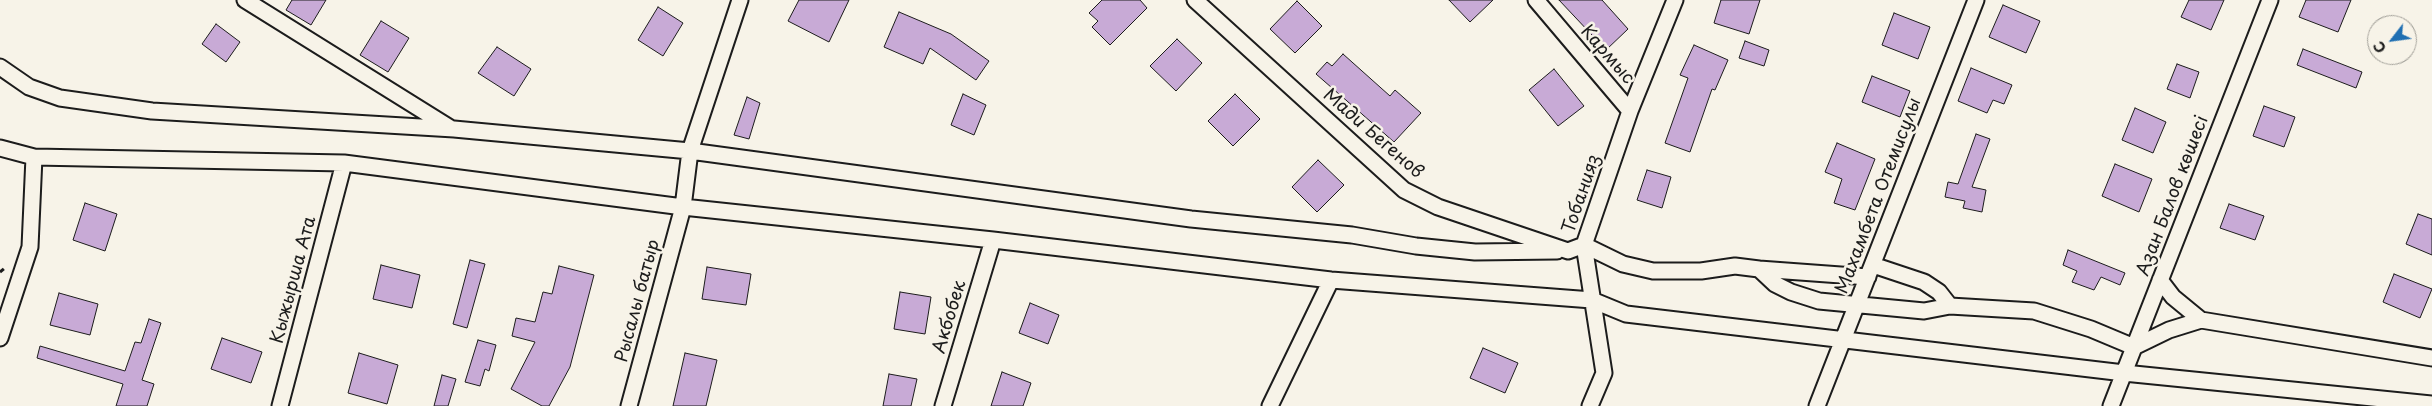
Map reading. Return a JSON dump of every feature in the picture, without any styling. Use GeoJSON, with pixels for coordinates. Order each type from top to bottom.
{"type":"FeatureCollection","features":[{"type":"Feature","properties":{"kind":"street"},"geometry":{"type":"LineString","coordinates":[[244,0],[454,129]]}},
{"type":"Feature","properties":{"kind":"street","name":"Рысалы батыр"},"geometry":{"type":"LineString","coordinates":[[629,406],[683,207],[690,152],[740,0]]}},
{"type":"Feature","properties":{"kind":"street","name":"Мади Бегенов"},"geometry":{"type":"LineString","coordinates":[[1195,0],[1404,190],[1438,207],[1568,251]]}},
{"type":"Feature","properties":{"kind":"street","name":"Кармыс"},"geometry":{"type":"LineString","coordinates":[[1536,0],[1630,111]]}},
{"type":"Feature","properties":{"kind":"street","name":"Тобанияз"},"geometry":{"type":"LineString","coordinates":[[1590,406],[1604,373],[1584,245],[1630,111],[1675,0]]}},
{"type":"Feature","properties":{"kind":"street","name":"Махамбета Отемисулы"},"geometry":{"type":"LineString","coordinates":[[1817,406],[1976,0]]}},
{"type":"Feature","properties":{"kind":"street","name":"Азан Балов көшесі"},"geometry":{"type":"LineString","coordinates":[[2111,406],[2270,0]]}},
{"type":"Feature","properties":{"kind":"street"},"geometry":{"type":"LineString","coordinates":[[0,67],[29,87],[60,98],[152,112],[454,129],[690,152],[1191,219],[1352,235],[1416,246],[1475,252],[1568,251],[1584,245],[1623,264],[1653,271],[1701,271],[1735,266],[1759,269],[1870,271],[1924,282],[1939,292],[1950,306]]}},
{"type":"Feature","properties":{"kind":"street"},"geometry":{"type":"LineString","coordinates":[[0,148],[34,157],[344,163],[683,207],[993,240],[1332,280],[1592,300],[1626,314],[2124,373],[2431,405]]}},
{"type":"Feature","properties":{"kind":"street"},"geometry":{"type":"LineString","coordinates":[[0,338],[30,248],[34,157]]}},
{"type":"Feature","properties":{"kind":"street","name":"Кыжырша Ата"},"geometry":{"type":"LineString","coordinates":[[280,406],[344,163]]}},
{"type":"Feature","properties":{"kind":"street","name":"Акбобек"},"geometry":{"type":"LineString","coordinates":[[943,406],[993,240]]}},
{"type":"Feature","properties":{"kind":"street"},"geometry":{"type":"LineString","coordinates":[[1759,269],[1775,284],[1791,292],[1819,301],[1924,311],[1950,306],[2034,311],[2091,329],[2134,347],[2169,330],[2201,320],[2432,358]]}},
{"type":"Feature","properties":{"kind":"street"},"geometry":{"type":"LineString","coordinates":[[1270,406],[1332,280]]}},
{"type":"Feature","properties":{"kind":"street"},"geometry":{"type":"LineString","coordinates":[[2160,280],[2173,296],[2201,320]]}},
{"type":"Feature","properties":{"kind":"building"},"geometry":{"type":"Polygon","coordinates":[[[292,0],[326,0],[311,25],[286,10],[292,0]]]}},
{"type":"Feature","properties":{"kind":"building"},"geometry":{"type":"Polygon","coordinates":[[[799,0],[849,0],[829,42],[788,21],[799,0]]]}},
{"type":"Feature","properties":{"kind":"building"},"geometry":{"type":"Polygon","coordinates":[[[1102,0],[1140,0],[1147,8],[1110,45],[1092,27],[1098,21],[1089,13],[1102,0]]]}},
{"type":"Feature","properties":{"kind":"building"},"geometry":{"type":"Polygon","coordinates":[[[1449,0],[1493,0],[1470,22],[1449,0]]]}},
{"type":"Feature","properties":{"kind":"building"},"geometry":{"type":"Polygon","coordinates":[[[1559,0],[1602,0],[1628,29],[1606,50],[1559,0]]]}},
{"type":"Feature","properties":{"kind":"building"},"geometry":{"type":"Polygon","coordinates":[[[1721,0],[1760,0],[1749,34],[1714,23],[1721,0]]]}},
{"type":"Feature","properties":{"kind":"building"},"geometry":{"type":"Polygon","coordinates":[[[2189,0],[2224,0],[2211,30],[2181,17],[2189,0]]]}},
{"type":"Feature","properties":{"kind":"building"},"geometry":{"type":"Polygon","coordinates":[[[2306,0],[2351,0],[2338,32],[2299,17],[2306,0]]]}},
{"type":"Feature","properties":{"kind":"building"},"geometry":{"type":"Polygon","coordinates":[[[1297,1],[1322,26],[1295,53],[1270,29],[1297,1]]]}},
{"type":"Feature","properties":{"kind":"building"},"geometry":{"type":"Polygon","coordinates":[[[2003,5],[2040,21],[2026,53],[1989,37],[2003,5]]]}},
{"type":"Feature","properties":{"kind":"building"},"geometry":{"type":"Polygon","coordinates":[[[658,7],[683,23],[663,56],[638,40],[658,7]]]}},
{"type":"Feature","properties":{"kind":"building"},"geometry":{"type":"Polygon","coordinates":[[[899,12],[951,34],[989,61],[976,80],[930,48],[923,64],[884,47],[899,12]]]}},
{"type":"Feature","properties":{"kind":"building"},"geometry":{"type":"Polygon","coordinates":[[[1894,13],[1930,27],[1918,59],[1882,45],[1894,13]]]}},
{"type":"Feature","properties":{"kind":"building"},"geometry":{"type":"Polygon","coordinates":[[[381,21],[409,38],[388,72],[360,55],[381,21]]]}},
{"type":"Feature","properties":{"kind":"building"},"geometry":{"type":"Polygon","coordinates":[[[216,24],[240,42],[226,62],[202,44],[216,24]]]}},
{"type":"Feature","properties":{"kind":"building"},"geometry":{"type":"Polygon","coordinates":[[[1177,39],[1202,63],[1176,91],[1150,66],[1177,39]]]}},
{"type":"Feature","properties":{"kind":"building"},"geometry":{"type":"Polygon","coordinates":[[[1745,41],[1769,50],[1764,66],[1739,58],[1745,41]]]}},
{"type":"Feature","properties":{"kind":"building"},"geometry":{"type":"Polygon","coordinates":[[[1694,45],[1728,60],[1715,90],[1712,89],[1690,152],[1665,143],[1688,78],[1680,75],[1694,45]]]}},
{"type":"Feature","properties":{"kind":"building"},"geometry":{"type":"Polygon","coordinates":[[[497,47],[531,69],[514,96],[478,73],[497,47]]]}},
{"type":"Feature","properties":{"kind":"building"},"geometry":{"type":"Polygon","coordinates":[[[2303,49],[2362,72],[2356,88],[2297,65],[2303,49]]]}},
{"type":"Feature","properties":{"kind":"building"},"geometry":{"type":"Polygon","coordinates":[[[1343,54],[1390,96],[1395,90],[1421,113],[1394,142],[1316,74],[1327,62],[1332,66],[1343,54]]]}},
{"type":"Feature","properties":{"kind":"building"},"geometry":{"type":"Polygon","coordinates":[[[2177,64],[2199,72],[2190,98],[2167,89],[2177,64]]]}},
{"type":"Feature","properties":{"kind":"building"},"geometry":{"type":"Polygon","coordinates":[[[1971,68],[2012,85],[2004,104],[1993,100],[1987,113],[1958,101],[1971,68]]]}},
{"type":"Feature","properties":{"kind":"building"},"geometry":{"type":"Polygon","coordinates":[[[1554,69],[1584,106],[1558,126],[1529,90],[1554,69]]]}},
{"type":"Feature","properties":{"kind":"building"},"geometry":{"type":"Polygon","coordinates":[[[1872,76],[1910,91],[1900,117],[1862,102],[1872,76]]]}},
{"type":"Feature","properties":{"kind":"building"},"geometry":{"type":"Polygon","coordinates":[[[963,94],[986,105],[974,135],[951,125],[963,94]]]}},
{"type":"Feature","properties":{"kind":"building"},"geometry":{"type":"Polygon","coordinates":[[[1235,94],[1260,119],[1233,146],[1208,121],[1235,94]]]}},
{"type":"Feature","properties":{"kind":"building"},"geometry":{"type":"Polygon","coordinates":[[[747,97],[760,103],[749,139],[734,135],[747,97]]]}},
{"type":"Feature","properties":{"kind":"building"},"geometry":{"type":"Polygon","coordinates":[[[2264,106],[2295,117],[2284,147],[2253,136],[2264,106]]]}},
{"type":"Feature","properties":{"kind":"building"},"geometry":{"type":"Polygon","coordinates":[[[2135,108],[2166,122],[2153,153],[2122,140],[2135,108]]]}},
{"type":"Feature","properties":{"kind":"building"},"geometry":{"type":"Polygon","coordinates":[[[1976,134],[1990,139],[1972,187],[1986,190],[1982,212],[1963,208],[1965,201],[1945,197],[1948,182],[1958,184],[1976,134]]]}},
{"type":"Feature","properties":{"kind":"building"},"geometry":{"type":"Polygon","coordinates":[[[1837,143],[1875,159],[1855,210],[1834,203],[1842,179],[1825,172],[1837,143]]]}},
{"type":"Feature","properties":{"kind":"building"},"geometry":{"type":"Polygon","coordinates":[[[1318,160],[1344,185],[1317,212],[1292,187],[1318,160]]]}},
{"type":"Feature","properties":{"kind":"building"},"geometry":{"type":"Polygon","coordinates":[[[2115,164],[2152,179],[2139,212],[2102,196],[2115,164]]]}},
{"type":"Feature","properties":{"kind":"building"},"geometry":{"type":"Polygon","coordinates":[[[1647,170],[1671,177],[1662,208],[1637,200],[1647,170]]]}},
{"type":"Feature","properties":{"kind":"building"},"geometry":{"type":"Polygon","coordinates":[[[85,203],[117,214],[105,251],[73,240],[85,203]]]}},
{"type":"Feature","properties":{"kind":"building"},"geometry":{"type":"Polygon","coordinates":[[[2229,204],[2264,216],[2255,240],[2220,228],[2229,204]]]}},
{"type":"Feature","properties":{"kind":"building"},"geometry":{"type":"Polygon","coordinates":[[[2418,214],[2432,219],[2432,255],[2406,244],[2418,214]]]}},
{"type":"Feature","properties":{"kind":"building"},"geometry":{"type":"Polygon","coordinates":[[[2068,250],[2125,273],[2120,285],[2101,277],[2094,290],[2072,282],[2077,271],[2063,265],[2068,250]]]}},
{"type":"Feature","properties":{"kind":"building"},"geometry":{"type":"Polygon","coordinates":[[[470,260],[485,264],[467,328],[453,324],[470,260]]]}},
{"type":"Feature","properties":{"kind":"building"},"geometry":{"type":"Polygon","coordinates":[[[381,265],[420,275],[412,308],[373,299],[381,265]]]}},
{"type":"Feature","properties":{"kind":"building"},"geometry":{"type":"Polygon","coordinates":[[[559,266],[594,275],[570,367],[549,406],[542,406],[511,389],[535,342],[512,336],[516,318],[535,322],[543,292],[552,294],[559,266]]]}},
{"type":"Feature","properties":{"kind":"building"},"geometry":{"type":"Polygon","coordinates":[[[707,267],[751,274],[746,305],[702,299],[707,267]]]}},
{"type":"Feature","properties":{"kind":"building"},"geometry":{"type":"Polygon","coordinates":[[[2394,274],[2432,289],[2420,318],[2383,302],[2394,274]]]}},
{"type":"Feature","properties":{"kind":"building"},"geometry":{"type":"Polygon","coordinates":[[[900,292],[931,297],[925,334],[894,329],[900,292]]]}},
{"type":"Feature","properties":{"kind":"building"},"geometry":{"type":"Polygon","coordinates":[[[59,293],[98,304],[90,335],[50,325],[59,293]]]}},
{"type":"Feature","properties":{"kind":"building"},"geometry":{"type":"Polygon","coordinates":[[[1030,303],[1059,315],[1048,344],[1019,333],[1030,303]]]}},
{"type":"Feature","properties":{"kind":"building"},"geometry":{"type":"Polygon","coordinates":[[[149,319],[161,323],[142,380],[154,384],[147,406],[116,406],[123,384],[37,358],[40,346],[125,371],[135,342],[141,343],[149,319]]]}},
{"type":"Feature","properties":{"kind":"building"},"geometry":{"type":"Polygon","coordinates":[[[222,338],[262,352],[251,383],[211,369],[222,338]]]}},
{"type":"Feature","properties":{"kind":"building"},"geometry":{"type":"Polygon","coordinates":[[[478,340],[496,345],[489,371],[485,369],[480,386],[465,382],[478,340]]]}},
{"type":"Feature","properties":{"kind":"building"},"geometry":{"type":"Polygon","coordinates":[[[1483,348],[1518,363],[1505,393],[1470,378],[1483,348]]]}},
{"type":"Feature","properties":{"kind":"building"},"geometry":{"type":"Polygon","coordinates":[[[359,353],[398,365],[387,404],[348,393],[359,353]]]}},
{"type":"Feature","properties":{"kind":"building"},"geometry":{"type":"Polygon","coordinates":[[[685,353],[717,360],[706,406],[673,406],[685,353]]]}},
{"type":"Feature","properties":{"kind":"building"},"geometry":{"type":"Polygon","coordinates":[[[1002,372],[1031,383],[1023,406],[991,406],[1002,372]]]}},
{"type":"Feature","properties":{"kind":"building"},"geometry":{"type":"Polygon","coordinates":[[[889,374],[917,379],[911,406],[883,406],[889,374]]]}},
{"type":"Feature","properties":{"kind":"building"},"geometry":{"type":"Polygon","coordinates":[[[442,375],[456,379],[448,406],[434,406],[442,375]]]}}]}
